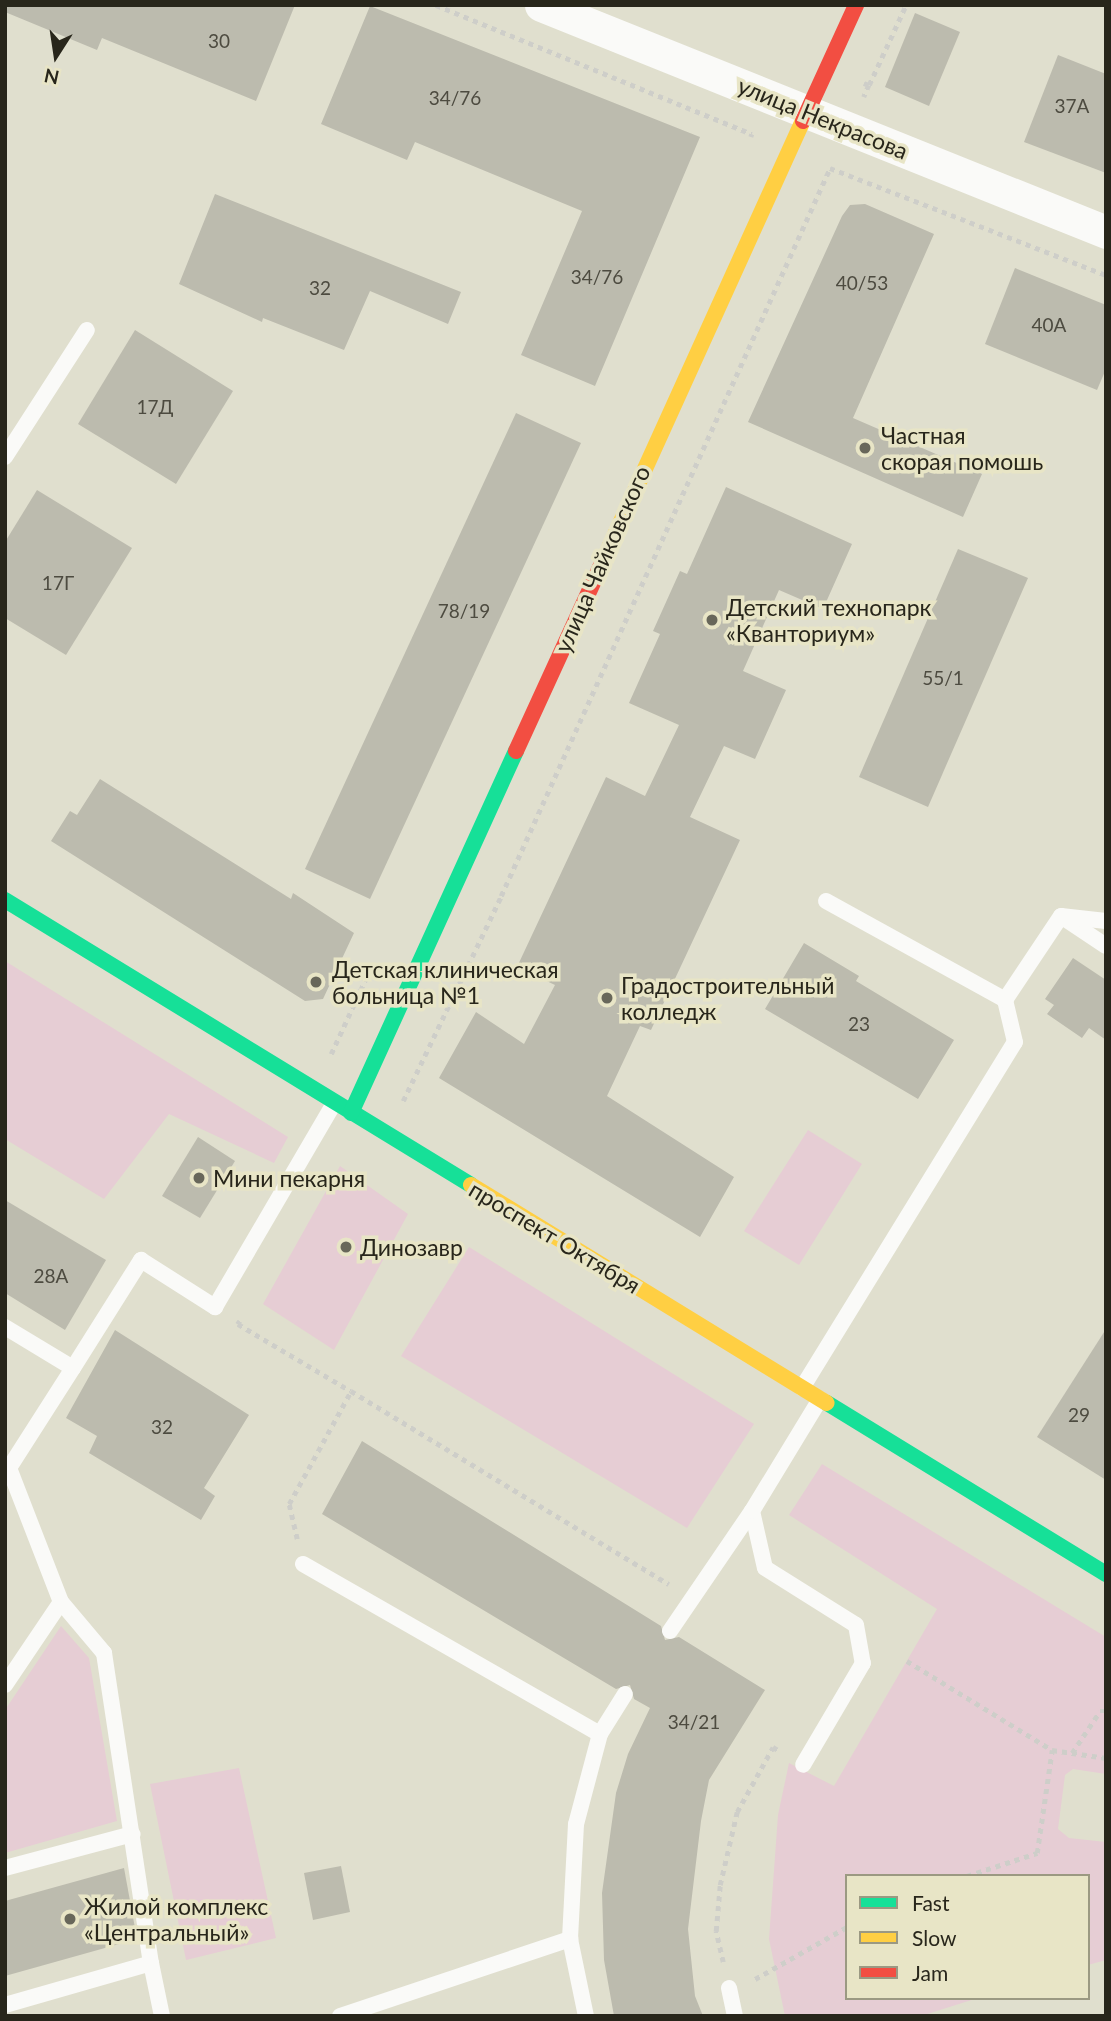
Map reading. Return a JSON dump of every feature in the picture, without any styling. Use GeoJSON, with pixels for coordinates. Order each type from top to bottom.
{"type":"FeatureCollection","features":[{"type":"Feature","properties":{"kind":"main road","name":"улица Чайковского"},"geometry":{"type":"LineString","coordinates":[[351,1113],[856,5]]}},
{"type":"Feature","properties":{"kind":"main road","name":"проспект Октября"},"geometry":{"type":"LineString","coordinates":[[5,900],[1106,1574]]}},
{"type":"Feature","properties":{"kind":"street","name":"улица Некрасова"},"geometry":{"type":"LineString","coordinates":[[541,5],[1106,232]]}},
{"type":"Feature","properties":{"kind":"lane"},"geometry":{"type":"LineString","coordinates":[[5,457],[87,330]]}},
{"type":"Feature","properties":{"kind":"lane"},"geometry":{"type":"LineString","coordinates":[[826,901],[1005,1000]]}},
{"type":"Feature","properties":{"kind":"lane"},"geometry":{"type":"LineString","coordinates":[[802,1388],[1015,1042],[1005,1000],[1061,916]]}},
{"type":"Feature","properties":{"kind":"lane"},"geometry":{"type":"LineString","coordinates":[[1061,916],[1106,921]]}},
{"type":"Feature","properties":{"kind":"lane"},"geometry":{"type":"LineString","coordinates":[[1061,916],[1106,946]]}},
{"type":"Feature","properties":{"kind":"lane"},"geometry":{"type":"LineString","coordinates":[[162,2016],[151,1963],[104,1653],[61,1602],[7,1469],[141,1260],[215,1307],[334,1103]]}},
{"type":"Feature","properties":{"kind":"lane"},"geometry":{"type":"LineString","coordinates":[[5,1327],[73,1368]]}},
{"type":"Feature","properties":{"kind":"lane"},"geometry":{"type":"LineString","coordinates":[[670,1632],[752,1511],[820,1399]]}},
{"type":"Feature","properties":{"kind":"lane"},"geometry":{"type":"LineString","coordinates":[[752,1511],[765,1567],[856,1625],[863,1663],[803,1765]]}},
{"type":"Feature","properties":{"kind":"lane"},"geometry":{"type":"LineString","coordinates":[[303,1564],[600,1734]]}},
{"type":"Feature","properties":{"kind":"lane"},"geometry":{"type":"LineString","coordinates":[[5,1685],[61,1602]]}},
{"type":"Feature","properties":{"kind":"lane"},"geometry":{"type":"LineString","coordinates":[[586,2016],[570,1939],[576,1824],[600,1734],[625,1694]]}},
{"type":"Feature","properties":{"kind":"lane"},"geometry":{"type":"LineString","coordinates":[[5,1868],[133,1834]]}},
{"type":"Feature","properties":{"kind":"lane"},"geometry":{"type":"LineString","coordinates":[[340,2016],[570,1939]]}},
{"type":"Feature","properties":{"kind":"lane"},"geometry":{"type":"LineString","coordinates":[[5,2005],[151,1963]]}},
{"type":"Feature","properties":{"kind":"lane"},"geometry":{"type":"LineString","coordinates":[[729,1988],[735,2016]]}},
{"type":"Feature","properties":{"kind":"path"},"geometry":{"type":"LineString","coordinates":[[436,5],[752,134],[747,147]]}},
{"type":"Feature","properties":{"kind":"path"},"geometry":{"type":"LineString","coordinates":[[869,85],[906,5]]}},
{"type":"Feature","properties":{"kind":"path"},"geometry":{"type":"LineString","coordinates":[[406,1096],[830,168],[1106,275]]}},
{"type":"Feature","properties":{"kind":"path"},"geometry":{"type":"LineString","coordinates":[[244,1312],[238,1324],[694,1599]]}},
{"type":"Feature","properties":{"kind":"path"},"geometry":{"type":"LineString","coordinates":[[303,1564],[289,1504],[351,1391]]}},
{"type":"Feature","properties":{"kind":"path"},"geometry":{"type":"LineString","coordinates":[[907,1661],[1052,1750],[1106,1758]]}},
{"type":"Feature","properties":{"kind":"path"},"geometry":{"type":"LineString","coordinates":[[1072,1753],[1100,1711],[1106,1711]]}},
{"type":"Feature","properties":{"kind":"path"},"geometry":{"type":"LineString","coordinates":[[729,1988],[716,1931],[720,1885],[737,1812],[773,1747],[803,1765]]}},
{"type":"Feature","properties":{"kind":"path"},"geometry":{"type":"LineString","coordinates":[[973,1874],[1037,1853],[1052,1750]]}},
{"type":"Feature","properties":{"kind":"path"},"geometry":{"type":"LineString","coordinates":[[776,1971],[845,1928]]}},
{"type":"Feature","properties":{"kind":"shaded area"},"geometry":{"type":"Polygon","coordinates":[[[5,961],[288,1137],[274,1163],[169,1114],[104,1199],[5,1139],[5,961]]]}},
{"type":"Feature","properties":{"kind":"shaded area"},"geometry":{"type":"Polygon","coordinates":[[[808,1130],[862,1164],[799,1265],[744,1231],[808,1130]]]}},
{"type":"Feature","properties":{"kind":"shaded area"},"geometry":{"type":"Polygon","coordinates":[[[340,1166],[408,1214],[334,1350],[263,1304],[340,1166]]]}},
{"type":"Feature","properties":{"kind":"shaded area"},"geometry":{"type":"Polygon","coordinates":[[[469,1247],[754,1424],[687,1528],[401,1356],[469,1247]]]}},
{"type":"Feature","properties":{"kind":"shaded area"},"geometry":{"type":"Polygon","coordinates":[[[822,1464],[1106,1637],[1106,1774],[1073,1769],[1065,1775],[1058,1829],[1069,1838],[1106,1842],[1106,1960],[1090,1964],[1090,1874],[845,1874],[845,2000],[972,2000],[921,2016],[785,2016],[769,1939],[778,1815],[789,1763],[834,1786],[937,1609],[789,1515],[822,1464]]]}},
{"type":"Feature","properties":{"kind":"shaded area"},"geometry":{"type":"Polygon","coordinates":[[[61,1626],[89,1658],[117,1821],[5,1853],[5,1710],[61,1626]]]}},
{"type":"Feature","properties":{"kind":"shaded area"},"geometry":{"type":"Polygon","coordinates":[[[239,1768],[276,1938],[186,1960],[150,1784],[239,1768]]]}},
{"type":"Feature","properties":{"kind":"building"},"geometry":{"type":"Polygon","coordinates":[[[5,5],[295,5],[256,101],[102,38],[97,50],[5,12],[5,5]]]}},
{"type":"Feature","properties":{"kind":"building"},"geometry":{"type":"Polygon","coordinates":[[[370,6],[700,137],[595,386],[521,355],[582,211],[415,142],[407,160],[321,124],[370,6]]]}},
{"type":"Feature","properties":{"kind":"building"},"geometry":{"type":"Polygon","coordinates":[[[915,13],[960,32],[929,106],[885,87],[915,13]]]}},
{"type":"Feature","properties":{"kind":"building"},"geometry":{"type":"Polygon","coordinates":[[[1058,55],[1106,74],[1106,173],[1024,142],[1058,55]]]}},
{"type":"Feature","properties":{"kind":"building"},"geometry":{"type":"Polygon","coordinates":[[[215,194],[461,292],[448,324],[370,291],[344,350],[263,318],[262,322],[179,284],[215,194]]]}},
{"type":"Feature","properties":{"kind":"building"},"geometry":{"type":"Polygon","coordinates":[[[865,204],[934,234],[853,418],[982,474],[963,517],[748,422],[842,216],[850,205],[865,204]]]}},
{"type":"Feature","properties":{"kind":"building"},"geometry":{"type":"Polygon","coordinates":[[[1015,268],[1106,305],[1106,369],[1097,390],[985,344],[1015,268]]]}},
{"type":"Feature","properties":{"kind":"building"},"geometry":{"type":"Polygon","coordinates":[[[135,330],[233,391],[176,484],[78,424],[135,330]]]}},
{"type":"Feature","properties":{"kind":"building"},"geometry":{"type":"Polygon","coordinates":[[[516,413],[581,443],[370,899],[305,869],[516,413]]]}},
{"type":"Feature","properties":{"kind":"building","name":"Градостроительный колледж"},"geometry":{"type":"Polygon","coordinates":[[[726,487],[852,544],[823,609],[779,590],[743,671],[786,690],[755,759],[724,746],[690,817],[740,840],[651,1030],[640,1026],[607,1096],[734,1177],[700,1237],[439,1078],[476,1012],[524,1044],[555,985],[517,967],[606,777],[645,796],[679,725],[629,703],[660,634],[653,631],[680,571],[687,574],[726,487]]]}},
{"type":"Feature","properties":{"kind":"building"},"geometry":{"type":"Polygon","coordinates":[[[37,490],[132,548],[66,655],[5,618],[5,542],[37,490]]]}},
{"type":"Feature","properties":{"kind":"building"},"geometry":{"type":"Polygon","coordinates":[[[958,549],[1028,578],[928,807],[859,777],[958,549]]]}},
{"type":"Feature","properties":{"kind":"building"},"geometry":{"type":"Polygon","coordinates":[[[100,779],[291,899],[293,893],[354,933],[323,999],[305,1001],[51,841],[70,811],[77,815],[100,779]]]}},
{"type":"Feature","properties":{"kind":"building"},"geometry":{"type":"Polygon","coordinates":[[[804,943],[859,976],[856,981],[954,1040],[918,1099],[765,1009],[804,943]]]}},
{"type":"Feature","properties":{"kind":"building"},"geometry":{"type":"Polygon","coordinates":[[[1073,958],[1106,980],[1106,1040],[1089,1028],[1082,1038],[1047,1014],[1054,1005],[1045,999],[1073,958]]]}},
{"type":"Feature","properties":{"kind":"building","name":"Мини пекарня"},"geometry":{"type":"Polygon","coordinates":[[[198,1137],[235,1161],[200,1218],[162,1196],[198,1137]]]}},
{"type":"Feature","properties":{"kind":"building"},"geometry":{"type":"Polygon","coordinates":[[[5,1200],[106,1260],[65,1330],[5,1293],[5,1200]]]}},
{"type":"Feature","properties":{"kind":"building"},"geometry":{"type":"Polygon","coordinates":[[[1106,1329],[1106,1480],[1037,1437],[1106,1329]]]}},
{"type":"Feature","properties":{"kind":"building"},"geometry":{"type":"Polygon","coordinates":[[[115,1330],[249,1415],[204,1488],[215,1496],[201,1520],[89,1453],[97,1436],[66,1418],[115,1330]]]}},
{"type":"Feature","properties":{"kind":"building"},"geometry":{"type":"Polygon","coordinates":[[[362,1441],[661,1626],[665,1640],[679,1637],[765,1690],[709,1780],[701,1821],[688,1929],[695,1996],[703,2016],[614,2016],[604,1960],[602,1893],[616,1793],[628,1754],[650,1708],[634,1699],[630,1685],[616,1689],[322,1514],[362,1441]]]}},
{"type":"Feature","properties":{"kind":"building"},"geometry":{"type":"Polygon","coordinates":[[[341,1866],[350,1912],[313,1920],[304,1873],[341,1866]]]}},
{"type":"Feature","properties":{"kind":"building","name":"Жилой комплекс «Центральный»"},"geometry":{"type":"Polygon","coordinates":[[[124,1868],[137,1939],[5,1976],[5,1901],[124,1868]]]}},
{"type":"Feature","properties":{"kind":"traffic: fast"},"geometry":{"type":"LineString","coordinates":[[351,1113],[516,751]]}},
{"type":"Feature","properties":{"kind":"traffic: fast"},"geometry":{"type":"LineString","coordinates":[[5,900],[471,1185]]}},
{"type":"Feature","properties":{"kind":"traffic: fast"},"geometry":{"type":"LineString","coordinates":[[827,1403],[1106,1574]]}},
{"type":"Feature","properties":{"kind":"traffic: slow"},"geometry":{"type":"LineString","coordinates":[[605,557],[803,121]]}},
{"type":"Feature","properties":{"kind":"traffic: slow"},"geometry":{"type":"LineString","coordinates":[[471,1185],[827,1403]]}},
{"type":"Feature","properties":{"kind":"traffic: jam"},"geometry":{"type":"LineString","coordinates":[[803,121],[856,5]]}},
{"type":"Feature","properties":{"kind":"traffic: jam"},"geometry":{"type":"LineString","coordinates":[[516,751],[605,557]]}},
{"type":"Feature","properties":{"kind":"place","name":"Частная скорая помошь"},"geometry":{"type":"Point","coordinates":[865,448]}},
{"type":"Feature","properties":{"kind":"place","name":"Детский технопарк «Кванториум»"},"geometry":{"type":"Point","coordinates":[712,620]}},
{"type":"Feature","properties":{"kind":"place","name":"Детская клиническая больница №1"},"geometry":{"type":"Point","coordinates":[316,982]}},
{"type":"Feature","properties":{"kind":"place","name":"Градостроительный колледж"},"geometry":{"type":"Point","coordinates":[607,998]}},
{"type":"Feature","properties":{"kind":"place","name":"Мини пекарня"},"geometry":{"type":"Point","coordinates":[199,1178]}},
{"type":"Feature","properties":{"kind":"place","name":"Динозавр"},"geometry":{"type":"Point","coordinates":[346,1247]}},
{"type":"Feature","properties":{"kind":"place","name":"Жилой комплекс «Центральный»"},"geometry":{"type":"Point","coordinates":[70,1919]}}]}
